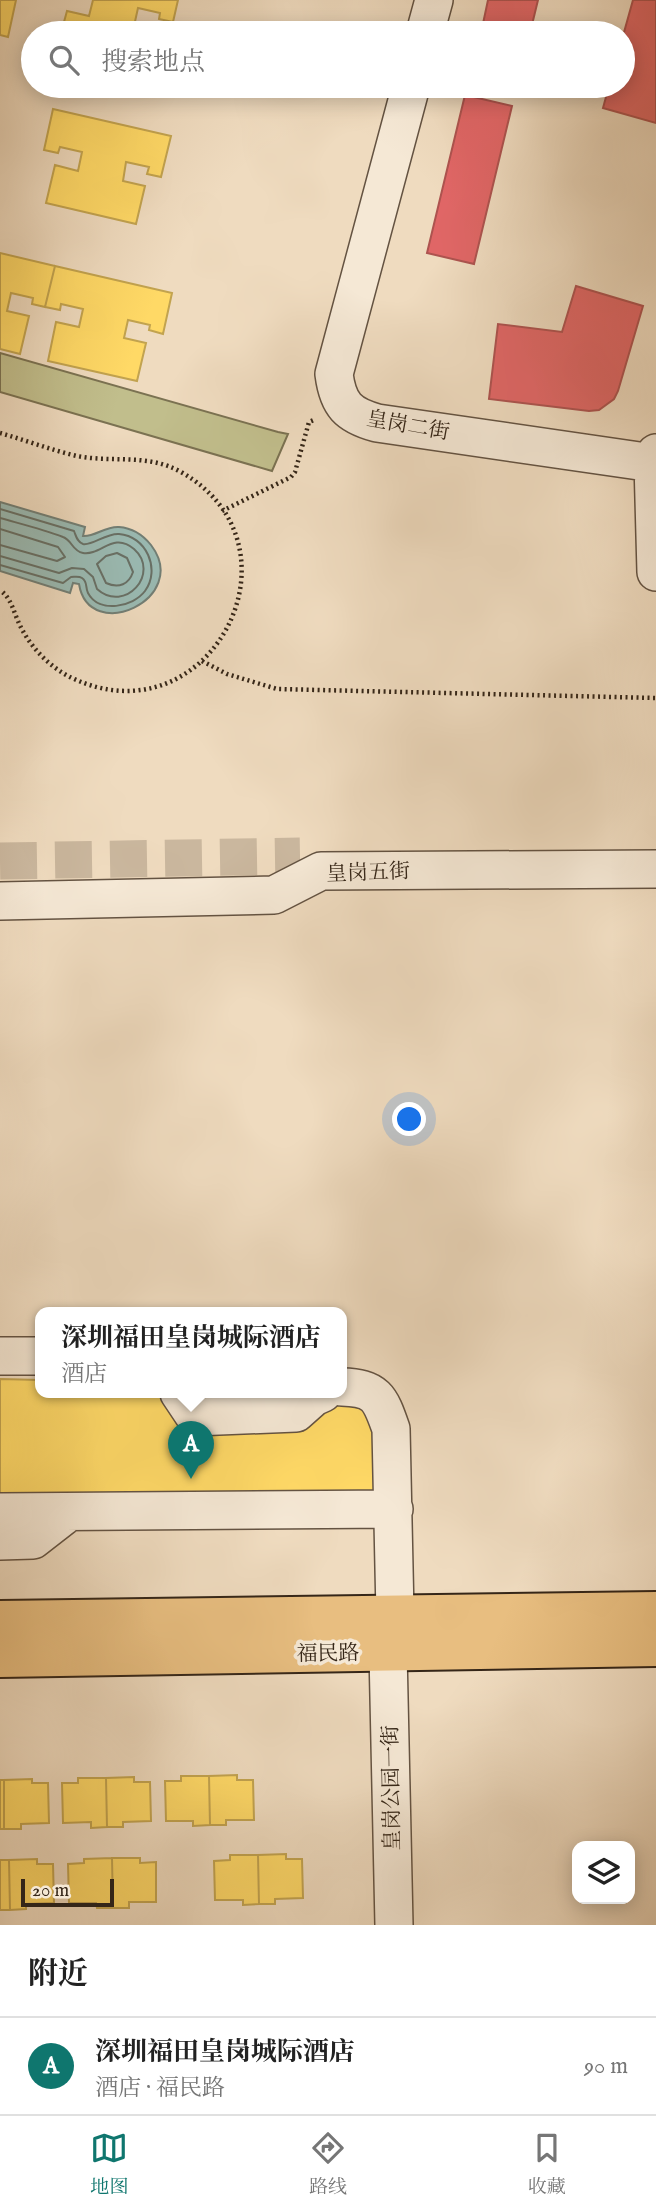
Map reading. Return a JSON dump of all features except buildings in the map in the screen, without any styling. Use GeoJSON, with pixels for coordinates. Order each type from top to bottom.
{"type":"FeatureCollection","features":[{"type":"Feature","properties":{"kind":"main road","name":"福民路"},"geometry":{"type":"LineString","coordinates":[[0,1620],[656,1611]]}},
{"type":"Feature","properties":{"kind":"main road","name":"福民路"},"geometry":{"type":"LineString","coordinates":[[0,1658],[656,1647]]}},
{"type":"Feature","properties":{"kind":"street"},"geometry":{"type":"LineString","coordinates":[[428,21],[434,0]]}},
{"type":"Feature","properties":{"kind":"street","name":"皇岗二街"},"geometry":{"type":"LineString","coordinates":[[408,98],[334,374],[336,391],[343,405],[358,418],[377,423],[655,458],[656,572]]}},
{"type":"Feature","properties":{"kind":"street","name":"皇岗五街"},"geometry":{"type":"LineString","coordinates":[[300,856],[656,850]]}},
{"type":"Feature","properties":{"kind":"street","name":"皇岗五街"},"geometry":{"type":"LineString","coordinates":[[0,901],[274,895],[321,872],[656,869]]}},
{"type":"Feature","properties":{"kind":"street"},"geometry":{"type":"LineString","coordinates":[[0,1356],[35,1356]]}},
{"type":"Feature","properties":{"kind":"street"},"geometry":{"type":"LineString","coordinates":[[347,1387],[363,1387],[382,1403],[391,1429],[395,1614]]}},
{"type":"Feature","properties":{"kind":"street"},"geometry":{"type":"LineString","coordinates":[[182,1398],[195,1417],[296,1413],[313,1398]]}},
{"type":"Feature","properties":{"kind":"street"},"geometry":{"type":"LineString","coordinates":[[0,1512],[394,1509]]}},
{"type":"Feature","properties":{"kind":"street"},"geometry":{"type":"LineString","coordinates":[[0,1541],[33,1540],[69,1512]]}},
{"type":"Feature","properties":{"kind":"street","name":"皇岗公园一街"},"geometry":{"type":"LineString","coordinates":[[388,1652],[394,1925]]}},
{"type":"Feature","properties":{"kind":"path"},"geometry":{"type":"LineString","coordinates":[[222,511],[291,477],[295,472],[309,422],[343,405]]}},
{"type":"Feature","properties":{"kind":"path"},"geometry":{"type":"LineString","coordinates":[[0,433],[77,456],[136,458],[179,471],[198,483],[222,511],[239,550],[242,576],[239,602],[229,627],[202,661],[172,681],[147,689],[120,691],[94,687],[69,677],[48,662],[30,643],[18,623],[11,602],[0,590]]}},
{"type":"Feature","properties":{"kind":"path"},"geometry":{"type":"LineString","coordinates":[[202,661],[227,674],[277,689],[656,698]]}},
{"type":"Feature","properties":{"kind":"shaded area"},"geometry":{"type":"Polygon","coordinates":[[[0,353],[288,434],[272,471],[0,392],[0,353]]]}},
{"type":"Feature","properties":{"kind":"water"},"geometry":{"type":"Polygon","coordinates":[[[0,502],[85,527],[83,536],[114,527],[133,530],[151,545],[160,565],[158,582],[149,597],[134,608],[117,613],[100,611],[87,602],[79,584],[73,583],[70,593],[0,571],[0,502]]]}},
{"type":"Feature","properties":{"kind":"tunnel"},"geometry":{"type":"LineString","coordinates":[[0,861],[300,856]]}},
{"type":"Feature","properties":{"kind":"place","name":"深圳福田皇岗城际酒店"},"geometry":{"type":"Point","coordinates":[191,1479]}}]}
